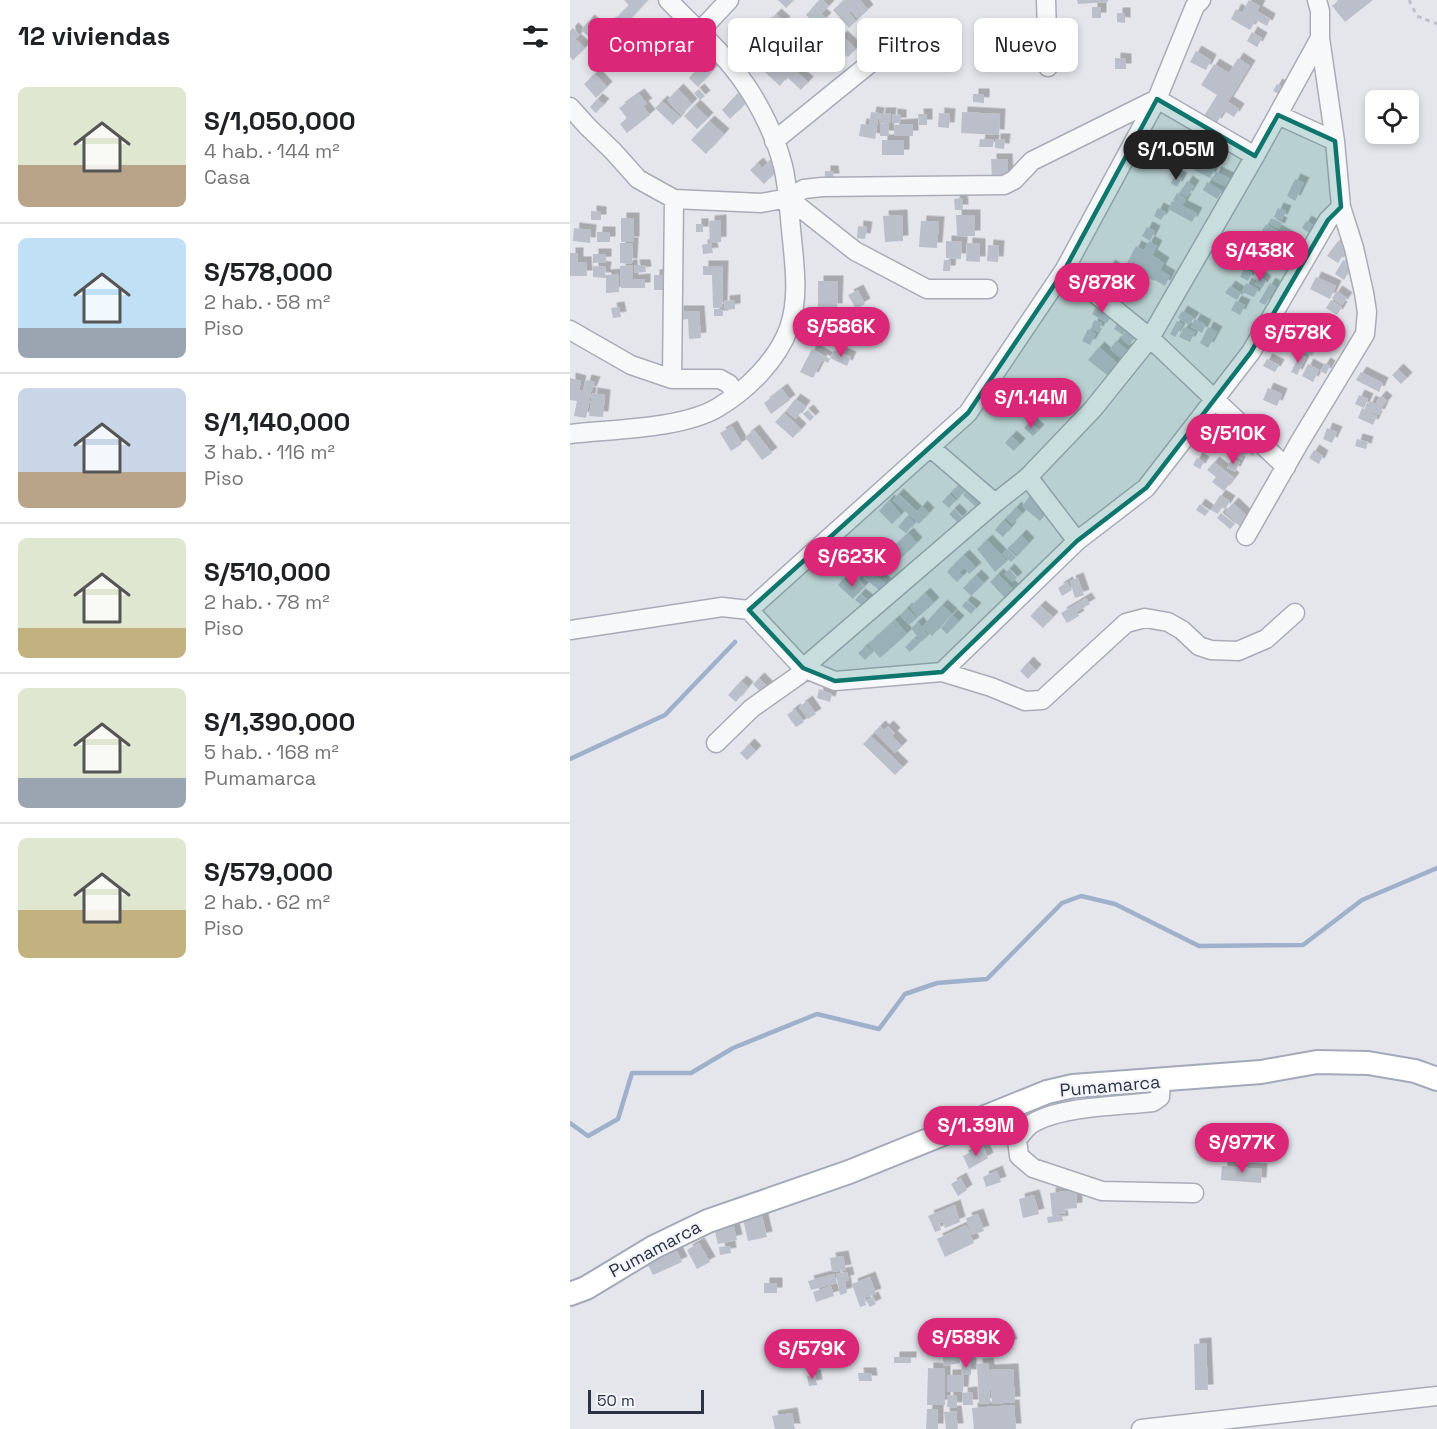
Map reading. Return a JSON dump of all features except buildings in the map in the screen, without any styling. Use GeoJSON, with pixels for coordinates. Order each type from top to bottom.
{"type":"FeatureCollection","features":[{"type":"Feature","properties":{"kind":"main road","name":"Pumamarca"},"geometry":{"type":"LineString","coordinates":[[570,1294],[586,1288],[654,1247],[708,1221],[849,1172],[1047,1092],[1073,1086],[1261,1072],[1317,1062],[1368,1063],[1415,1071],[1437,1079]]}},
{"type":"Feature","properties":{"kind":"street"},"geometry":{"type":"LineString","coordinates":[[668,0],[685,18]]}},
{"type":"Feature","properties":{"kind":"street"},"geometry":{"type":"LineString","coordinates":[[712,18],[729,0]]}},
{"type":"Feature","properties":{"kind":"street"},"geometry":{"type":"LineString","coordinates":[[1046,0],[1047,18]]}},
{"type":"Feature","properties":{"kind":"street"},"geometry":{"type":"LineString","coordinates":[[749,610],[968,413],[1065,269],[1157,99],[1195,6],[1201,0]]}},
{"type":"Feature","properties":{"kind":"street"},"geometry":{"type":"LineString","coordinates":[[1246,536],[1365,334],[1367,312],[1364,293],[1354,248],[1341,207],[1317,0]]}},
{"type":"Feature","properties":{"kind":"street"},"geometry":{"type":"LineString","coordinates":[[716,743],[752,708],[799,675],[803,668],[1028,477],[1093,409],[1150,338],[1320,38]]}},
{"type":"Feature","properties":{"kind":"street"},"geometry":{"type":"LineString","coordinates":[[570,434],[672,423],[694,418],[716,408],[736,395],[767,364],[779,349],[788,330],[794,314],[796,286],[783,166],[760,110],[745,84],[716,51]]}},
{"type":"Feature","properties":{"kind":"street"},"geometry":{"type":"LineString","coordinates":[[774,141],[859,72]]}},
{"type":"Feature","properties":{"kind":"street"},"geometry":{"type":"LineString","coordinates":[[1157,99],[1255,156]]}},
{"type":"Feature","properties":{"kind":"street"},"geometry":{"type":"LineString","coordinates":[[570,107],[638,179],[674,200],[761,203],[788,198],[804,189],[822,187],[1004,185],[1014,180],[1032,161],[1157,99]]}},
{"type":"Feature","properties":{"kind":"street"},"geometry":{"type":"LineString","coordinates":[[1278,115],[1335,141]]}},
{"type":"Feature","properties":{"kind":"street"},"geometry":{"type":"LineString","coordinates":[[788,198],[855,251],[927,289],[988,289]]}},
{"type":"Feature","properties":{"kind":"street"},"geometry":{"type":"LineString","coordinates":[[672,379],[674,200]]}},
{"type":"Feature","properties":{"kind":"street"},"geometry":{"type":"LineString","coordinates":[[942,672],[1077,541],[1146,488],[1251,352],[1328,220],[1341,207]]}},
{"type":"Feature","properties":{"kind":"street"},"geometry":{"type":"LineString","coordinates":[[1065,269],[1150,338],[1286,467]]}},
{"type":"Feature","properties":{"kind":"street"},"geometry":{"type":"LineString","coordinates":[[570,330],[631,365],[672,379],[720,380],[729,384],[736,395]]}},
{"type":"Feature","properties":{"kind":"street"},"geometry":{"type":"LineString","coordinates":[[931,448],[995,503]]}},
{"type":"Feature","properties":{"kind":"street"},"geometry":{"type":"LineString","coordinates":[[1028,477],[1077,541]]}},
{"type":"Feature","properties":{"kind":"street"},"geometry":{"type":"LineString","coordinates":[[570,630],[722,607],[749,610],[760,620],[778,644],[803,668],[835,681],[942,672],[991,687],[1025,701],[1042,700],[1126,623],[1145,618],[1168,622],[1182,630],[1199,646],[1211,651],[1238,651],[1266,639],[1295,614]]}},
{"type":"Feature","properties":{"kind":"street"},"geometry":{"type":"LineString","coordinates":[[1161,1081],[1160,1097],[1153,1102],[1068,1111],[1042,1118],[1028,1126],[1017,1139],[1019,1156],[1033,1168],[1102,1191],[1194,1193]]}},
{"type":"Feature","properties":{"kind":"street"},"geometry":{"type":"LineString","coordinates":[[1141,1429],[1437,1396]]}},
{"type":"Feature","properties":{"kind":"path"},"geometry":{"type":"LineString","coordinates":[[1409,0],[1417,16],[1437,24]]}},
{"type":"Feature","properties":{"kind":"highlighted area"},"geometry":{"type":"Polygon","coordinates":[[[1157,99],[1255,156],[1278,115],[1335,141],[1341,207],[1328,220],[1251,352],[1146,488],[1077,541],[942,672],[835,681],[803,668],[749,610],[968,413],[1065,269],[1157,99]]]}},
{"type":"Feature","properties":{"kind":"waterway"},"geometry":{"type":"LineString","coordinates":[[570,759],[665,715],[735,642]]}},
{"type":"Feature","properties":{"kind":"waterway"},"geometry":{"type":"LineString","coordinates":[[570,1123],[588,1136],[618,1119],[632,1073],[691,1073],[733,1048],[817,1014],[879,1029],[905,994],[937,983],[987,979],[1062,903],[1081,896],[1115,904],[1199,946],[1303,945],[1362,900],[1437,868]]}}]}
